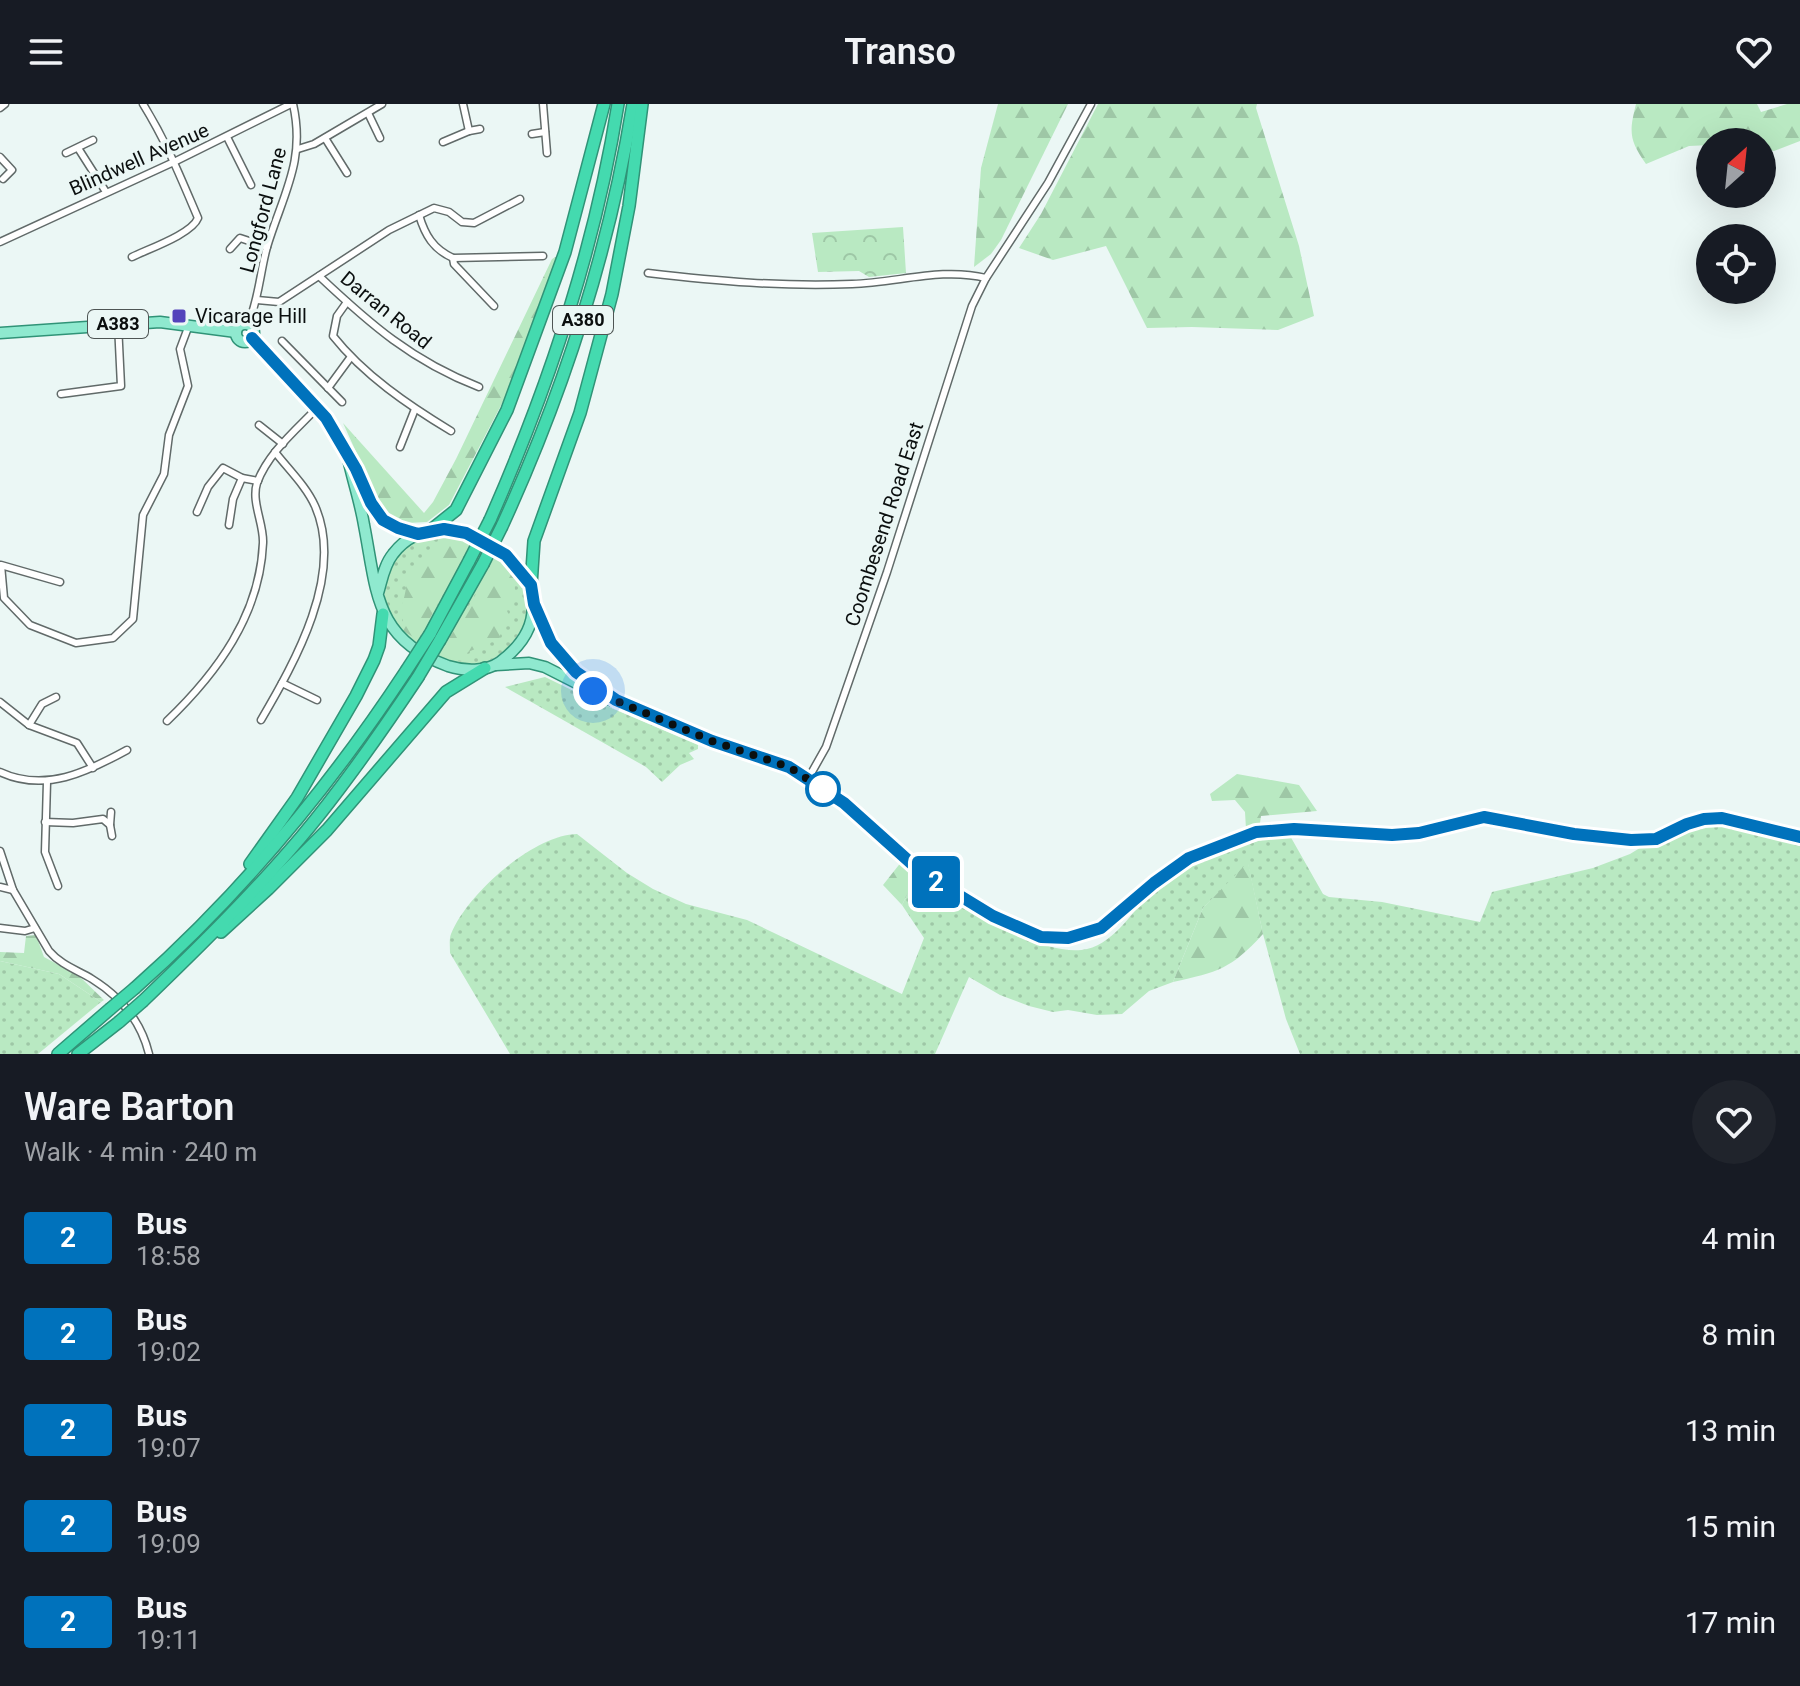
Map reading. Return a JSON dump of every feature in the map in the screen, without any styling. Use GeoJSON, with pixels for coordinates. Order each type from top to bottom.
{"type":"FeatureCollection","features":[{"type":"Feature","properties":{"kind":"highway","name":"A380"},"geometry":{"type":"LineString","coordinates":[[431,530],[456,510],[507,410],[565,252],[604,104]]}},
{"type":"Feature","properties":{"kind":"highway","name":"A380"},"geometry":{"type":"LineString","coordinates":[[78,1054],[143,1001],[198,948],[311,825],[379,734],[412,674],[483,564],[573,302],[596,217],[618,104]]}},
{"type":"Feature","properties":{"kind":"highway","name":"A380"},"geometry":{"type":"LineString","coordinates":[[435,637],[469,561],[496,523],[545,427],[597,271],[633,104]]}},
{"type":"Feature","properties":{"kind":"highway","name":"A380"},"geometry":{"type":"LineString","coordinates":[[531,585],[534,541],[580,413],[612,294],[629,206],[642,104]]}},
{"type":"Feature","properties":{"kind":"highway","name":"A380"},"geometry":{"type":"LineString","coordinates":[[212,916],[275,832],[329,745],[374,660],[383,614]]}},
{"type":"Feature","properties":{"kind":"highway","name":"A380"},"geometry":{"type":"LineString","coordinates":[[198,948],[230,926],[309,849],[446,692],[491,667]]}},
{"type":"Feature","properties":{"kind":"highway","name":"A380"},"geometry":{"type":"LineString","coordinates":[[58,1054],[212,916],[300,819],[412,674]]}},
{"type":"Feature","properties":{"kind":"main road","name":"A383"},"geometry":{"type":"LineString","coordinates":[[0,333],[160,322],[236,332],[242,341],[252,338]]}},
{"type":"Feature","properties":{"kind":"main road"},"geometry":{"type":"LineString","coordinates":[[236,332],[240,325],[248,324]]}},
{"type":"Feature","properties":{"kind":"main road","name":"A383"},"geometry":{"type":"LineString","coordinates":[[248,324],[254,330],[252,338]]}},
{"type":"Feature","properties":{"kind":"main road","name":"A383"},"geometry":{"type":"LineString","coordinates":[[252,338],[318,407],[332,426],[371,503],[383,520],[418,534]]}},
{"type":"Feature","properties":{"kind":"main road","name":"A383"},"geometry":{"type":"LineString","coordinates":[[347,454],[378,593]]}},
{"type":"Feature","properties":{"kind":"main road"},"geometry":{"type":"LineString","coordinates":[[616,700],[566,663],[551,643],[534,604],[531,585],[514,563],[486,543],[457,531],[431,530],[418,534],[392,556],[378,593],[383,614],[403,641],[424,654],[456,668],[529,663],[545,667],[587,689],[712,741],[789,767],[844,803],[921,872],[993,916],[1041,937],[1068,938],[1101,928],[1173,868],[1189,858],[1248,834],[1294,829],[1392,835],[1419,833],[1472,819],[1495,818],[1574,834],[1631,840],[1656,839],[1687,824],[1722,818],[1800,837]]}},
{"type":"Feature","properties":{"kind":"main road"},"geometry":{"type":"LineString","coordinates":[[491,667],[521,642],[534,604]]}},
{"type":"Feature","properties":{"kind":"street"},"geometry":{"type":"LineString","coordinates":[[0,108],[5,104]]}},
{"type":"Feature","properties":{"kind":"street"},"geometry":{"type":"LineString","coordinates":[[132,257],[195,225],[198,218],[176,161],[143,104]]}},
{"type":"Feature","properties":{"kind":"street","name":"Blindwell Avenue"},"geometry":{"type":"LineString","coordinates":[[0,242],[292,104]]}},
{"type":"Feature","properties":{"kind":"street","name":"Longford Lane"},"geometry":{"type":"LineString","coordinates":[[248,324],[257,300],[267,247],[298,149],[298,126],[292,104]]}},
{"type":"Feature","properties":{"kind":"street"},"geometry":{"type":"LineString","coordinates":[[463,104],[469,131]]}},
{"type":"Feature","properties":{"kind":"street"},"geometry":{"type":"LineString","coordinates":[[543,104],[547,153]]}},
{"type":"Feature","properties":{"kind":"street","name":"Coombesend Road East"},"geometry":{"type":"LineString","coordinates":[[808,779],[826,747],[887,572],[962,329],[986,278],[1048,183],[1091,104]]}},
{"type":"Feature","properties":{"kind":"street"},"geometry":{"type":"LineString","coordinates":[[298,149],[325,138],[379,105]]}},
{"type":"Feature","properties":{"kind":"street"},"geometry":{"type":"LineString","coordinates":[[368,113],[380,138]]}},
{"type":"Feature","properties":{"kind":"street"},"geometry":{"type":"LineString","coordinates":[[443,142],[480,129]]}},
{"type":"Feature","properties":{"kind":"street"},"geometry":{"type":"LineString","coordinates":[[532,134],[545,132]]}},
{"type":"Feature","properties":{"kind":"street"},"geometry":{"type":"LineString","coordinates":[[227,137],[251,185]]}},
{"type":"Feature","properties":{"kind":"street"},"geometry":{"type":"LineString","coordinates":[[325,138],[347,173]]}},
{"type":"Feature","properties":{"kind":"street"},"geometry":{"type":"LineString","coordinates":[[66,153],[93,140]]}},
{"type":"Feature","properties":{"kind":"street"},"geometry":{"type":"LineString","coordinates":[[78,148],[106,192]]}},
{"type":"Feature","properties":{"kind":"street"},"geometry":{"type":"LineString","coordinates":[[0,157],[12,170],[3,179]]}},
{"type":"Feature","properties":{"kind":"street"},"geometry":{"type":"LineString","coordinates":[[257,300],[279,302],[389,230],[434,208],[449,212],[462,222],[474,223],[520,199]]}},
{"type":"Feature","properties":{"kind":"street"},"geometry":{"type":"LineString","coordinates":[[419,215],[425,235],[442,253],[453,258],[543,256]]}},
{"type":"Feature","properties":{"kind":"street"},"geometry":{"type":"LineString","coordinates":[[230,249],[240,238],[267,247]]}},
{"type":"Feature","properties":{"kind":"street"},"geometry":{"type":"LineString","coordinates":[[453,258],[454,264],[494,306]]}},
{"type":"Feature","properties":{"kind":"street"},"geometry":{"type":"LineString","coordinates":[[648,273],[738,284],[866,283],[951,273],[986,278]]}},
{"type":"Feature","properties":{"kind":"street","name":"Darran Road"},"geometry":{"type":"LineString","coordinates":[[319,276],[406,351],[442,373],[479,387]]}},
{"type":"Feature","properties":{"kind":"street"},"geometry":{"type":"LineString","coordinates":[[347,302],[337,316],[333,336],[350,358],[415,409],[451,431]]}},
{"type":"Feature","properties":{"kind":"street"},"geometry":{"type":"LineString","coordinates":[[61,394],[121,386],[118,324]]}},
{"type":"Feature","properties":{"kind":"street"},"geometry":{"type":"LineString","coordinates":[[60,582],[1,565],[4,598],[30,625],[76,643],[113,638],[133,619],[143,515],[164,474],[169,435],[188,386],[180,349],[189,325]]}},
{"type":"Feature","properties":{"kind":"street"},"geometry":{"type":"LineString","coordinates":[[282,341],[342,402]]}},
{"type":"Feature","properties":{"kind":"street"},"geometry":{"type":"LineString","coordinates":[[328,388],[350,358]]}},
{"type":"Feature","properties":{"kind":"street"},"geometry":{"type":"LineString","coordinates":[[167,721],[213,673],[249,610],[263,559],[264,537],[256,490],[258,481],[275,452],[318,407]]}},
{"type":"Feature","properties":{"kind":"street"},"geometry":{"type":"LineString","coordinates":[[400,447],[415,409]]}},
{"type":"Feature","properties":{"kind":"street"},"geometry":{"type":"LineString","coordinates":[[259,425],[283,444]]}},
{"type":"Feature","properties":{"kind":"street"},"geometry":{"type":"LineString","coordinates":[[261,720],[282,683],[316,603],[323,554],[321,521],[314,504],[303,485],[275,452]]}},
{"type":"Feature","properties":{"kind":"street"},"geometry":{"type":"LineString","coordinates":[[197,512],[208,487],[223,468],[242,478],[258,481]]}},
{"type":"Feature","properties":{"kind":"street"},"geometry":{"type":"LineString","coordinates":[[229,525],[233,499],[242,478]]}},
{"type":"Feature","properties":{"kind":"street"},"geometry":{"type":"LineString","coordinates":[[282,683],[317,700]]}},
{"type":"Feature","properties":{"kind":"street"},"geometry":{"type":"LineString","coordinates":[[29,725],[42,704],[56,697]]}},
{"type":"Feature","properties":{"kind":"street"},"geometry":{"type":"LineString","coordinates":[[0,702],[29,725],[77,743],[93,768]]}},
{"type":"Feature","properties":{"kind":"street"},"geometry":{"type":"LineString","coordinates":[[0,772],[18,779],[47,782],[93,768],[127,750]]}},
{"type":"Feature","properties":{"kind":"street"},"geometry":{"type":"LineString","coordinates":[[47,782],[46,859],[58,886]]}},
{"type":"Feature","properties":{"kind":"street"},"geometry":{"type":"LineString","coordinates":[[111,812],[112,836]]}},
{"type":"Feature","properties":{"kind":"street"},"geometry":{"type":"LineString","coordinates":[[45,822],[73,823],[103,819],[110,825]]}},
{"type":"Feature","properties":{"kind":"street"},"geometry":{"type":"LineString","coordinates":[[0,851],[13,890],[56,959],[99,984],[137,1020],[149,1054]]}},
{"type":"Feature","properties":{"kind":"street"},"geometry":{"type":"LineString","coordinates":[[0,887],[13,890]]}},
{"type":"Feature","properties":{"kind":"street"},"geometry":{"type":"LineString","coordinates":[[0,928],[25,931],[35,928]]}},
{"type":"Feature","properties":{"kind":"green space"},"geometry":{"type":"Polygon","coordinates":[[[998,104],[1068,104],[1001,240],[991,254],[974,267],[981,168],[998,104]]]}},
{"type":"Feature","properties":{"kind":"green space"},"geometry":{"type":"Polygon","coordinates":[[[1098,104],[1257,104],[1299,246],[1314,316],[1278,330],[1147,328],[1106,246],[1053,260],[1019,248],[1041,214],[1098,104]]]}},
{"type":"Feature","properties":{"kind":"green space"},"geometry":{"type":"Polygon","coordinates":[[[1636,104],[1757,104],[1761,112],[1787,104],[1800,104],[1800,141],[1776,150],[1776,128],[1696,128],[1696,146],[1646,164],[1632,136],[1636,104]]]}},
{"type":"Feature","properties":{"kind":"green space"},"geometry":{"type":"Polygon","coordinates":[[[903,227],[906,273],[869,277],[859,271],[818,272],[812,233],[903,227]]]}},
{"type":"Feature","properties":{"kind":"green space"},"geometry":{"type":"Polygon","coordinates":[[[561,254],[509,390],[449,505],[427,522],[407,523],[391,517],[380,505],[343,423],[424,513],[456,459],[552,259],[561,254]]]}},
{"type":"Feature","properties":{"kind":"green space"},"geometry":{"type":"Polygon","coordinates":[[[448,534],[488,550],[505,562],[518,576],[526,592],[528,609],[522,628],[507,648],[483,663],[455,664],[428,653],[405,635],[389,611],[384,585],[393,560],[419,539],[448,534]]]}},
{"type":"Feature","properties":{"kind":"green space"},"geometry":{"type":"Polygon","coordinates":[[[451,534],[472,541],[418,640],[402,630],[403,620],[398,610],[414,568],[430,553],[447,544],[451,534]]]}},
{"type":"Feature","properties":{"kind":"green space"},"geometry":{"type":"Polygon","coordinates":[[[495,555],[510,567],[515,588],[499,639],[468,652],[462,661],[442,657],[439,655],[476,594],[495,555]]]}},
{"type":"Feature","properties":{"kind":"green space"},"geometry":{"type":"Polygon","coordinates":[[[545,677],[698,745],[698,749],[689,753],[694,759],[680,765],[662,782],[646,767],[505,687],[545,677]]]}},
{"type":"Feature","properties":{"kind":"green space"},"geometry":{"type":"Polygon","coordinates":[[[1237,774],[1299,785],[1317,811],[1261,816],[1260,823],[1246,829],[1245,812],[1235,800],[1212,801],[1210,794],[1237,774]]]}},
{"type":"Feature","properties":{"kind":"green space"},"geometry":{"type":"Polygon","coordinates":[[[1705,824],[1733,826],[1800,844],[1800,1054],[1300,1054],[1286,1019],[1248,864],[1203,908],[1173,982],[1149,991],[1122,1014],[1097,1015],[1068,1010],[1053,1012],[1000,995],[969,977],[935,1054],[510,1054],[450,953],[450,936],[459,918],[486,885],[541,844],[577,834],[653,889],[686,904],[747,920],[902,994],[924,938],[902,905],[917,875],[975,912],[1023,937],[1047,946],[1087,949],[1116,932],[1147,897],[1186,869],[1236,847],[1289,834],[1323,894],[1329,897],[1382,902],[1480,922],[1492,892],[1593,868],[1630,854],[1648,843],[1705,824]]]}},
{"type":"Feature","properties":{"kind":"green space"},"geometry":{"type":"Polygon","coordinates":[[[902,861],[917,875],[902,905],[883,885],[902,861]]]}},
{"type":"Feature","properties":{"kind":"green space"},"geometry":{"type":"Polygon","coordinates":[[[1248,862],[1263,934],[1242,955],[1223,967],[1173,982],[1203,908],[1248,862]]]}},
{"type":"Feature","properties":{"kind":"green space"},"geometry":{"type":"Polygon","coordinates":[[[36,935],[44,957],[79,976],[104,1000],[101,1002],[59,974],[0,961],[0,952],[24,953],[26,936],[36,935]]]}},
{"type":"Feature","properties":{"kind":"green space"},"geometry":{"type":"Polygon","coordinates":[[[0,961],[59,974],[101,1002],[38,1054],[0,1054],[0,961]]]}},
{"type":"Feature","properties":{"kind":"bus line","name":"2"},"geometry":{"type":"LineString","coordinates":[[252,338],[326,418],[383,520],[418,534],[444,529],[466,533],[506,555],[531,585],[534,604],[551,643],[576,672],[616,700],[712,741],[789,767],[844,803],[921,872],[993,916],[1041,937],[1068,938],[1101,928],[1189,858],[1256,832],[1325,829],[1392,835],[1441,829],[1484,817],[1574,834],[1631,840],[1656,839],[1687,824],[1722,818],[1800,837]]}},
{"type":"Feature","properties":{"kind":"place","name":"Vicarage Hill"},"geometry":{"type":"Point","coordinates":[179,316]}},
{"type":"Feature","properties":{"kind":"route"},"geometry":{"type":"LineString","coordinates":[[593,691],[712,741],[789,767],[826,791],[823,789]]}}]}
